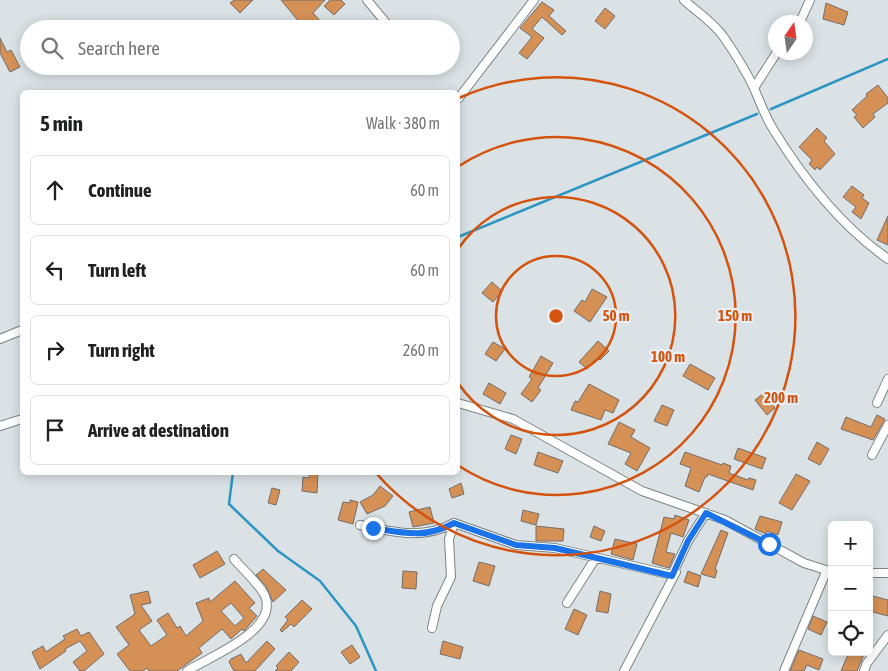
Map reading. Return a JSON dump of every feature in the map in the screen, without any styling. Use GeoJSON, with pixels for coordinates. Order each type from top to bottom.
{"type":"FeatureCollection","features":[{"type":"Feature","properties":{"kind":"street"},"geometry":{"type":"LineString","coordinates":[[367,0],[384,20]]}},
{"type":"Feature","properties":{"kind":"street"},"geometry":{"type":"LineString","coordinates":[[460,96],[534,0]]}},
{"type":"Feature","properties":{"kind":"street"},"geometry":{"type":"LineString","coordinates":[[684,0],[709,20],[723,36],[754,88],[762,110],[791,157],[836,213],[854,232],[888,259]]}},
{"type":"Feature","properties":{"kind":"street"},"geometry":{"type":"LineString","coordinates":[[803,15],[810,0]]}},
{"type":"Feature","properties":{"kind":"street"},"geometry":{"type":"LineString","coordinates":[[754,88],[771,60]]}},
{"type":"Feature","properties":{"kind":"street"},"geometry":{"type":"LineString","coordinates":[[0,339],[20,331]]}},
{"type":"Feature","properties":{"kind":"street"},"geometry":{"type":"LineString","coordinates":[[877,403],[888,379]]}},
{"type":"Feature","properties":{"kind":"street"},"geometry":{"type":"LineString","coordinates":[[460,404],[513,419],[642,491],[725,520],[804,563],[828,572]]}},
{"type":"Feature","properties":{"kind":"street"},"geometry":{"type":"LineString","coordinates":[[0,426],[20,420]]}},
{"type":"Feature","properties":{"kind":"street"},"geometry":{"type":"LineString","coordinates":[[872,456],[888,425]]}},
{"type":"Feature","properties":{"kind":"street"},"geometry":{"type":"LineString","coordinates":[[360,525],[405,533],[438,532],[454,523],[516,545],[555,548],[672,576],[688,541],[706,513]]}},
{"type":"Feature","properties":{"kind":"street"},"geometry":{"type":"LineString","coordinates":[[624,671],[706,513]]}},
{"type":"Feature","properties":{"kind":"street"},"geometry":{"type":"LineString","coordinates":[[432,628],[437,606],[451,577],[449,539],[454,523]]}},
{"type":"Feature","properties":{"kind":"street"},"geometry":{"type":"LineString","coordinates":[[187,671],[240,640],[262,621],[266,608],[263,593],[234,559]]}},
{"type":"Feature","properties":{"kind":"street"},"geometry":{"type":"LineString","coordinates":[[567,603],[595,559]]}},
{"type":"Feature","properties":{"kind":"street"},"geometry":{"type":"LineString","coordinates":[[873,572],[888,573]]}},
{"type":"Feature","properties":{"kind":"street"},"geometry":{"type":"LineString","coordinates":[[784,671],[828,574]]}},
{"type":"Feature","properties":{"kind":"street"},"geometry":{"type":"LineString","coordinates":[[864,671],[867,663],[888,635]]}},
{"type":"Feature","properties":{"kind":"building"},"geometry":{"type":"Polygon","coordinates":[[[234,0],[253,0],[240,13],[230,3],[234,0]]]}},
{"type":"Feature","properties":{"kind":"building"},"geometry":{"type":"Polygon","coordinates":[[[281,0],[325,0],[313,13],[319,20],[298,20],[281,0]]]}},
{"type":"Feature","properties":{"kind":"building"},"geometry":{"type":"Polygon","coordinates":[[[330,0],[341,0],[345,4],[334,15],[324,6],[330,0]]]}},
{"type":"Feature","properties":{"kind":"building"},"geometry":{"type":"Polygon","coordinates":[[[542,2],[554,10],[549,16],[566,31],[562,35],[542,17],[532,29],[544,38],[527,59],[519,53],[532,37],[520,28],[542,2]]]}},
{"type":"Feature","properties":{"kind":"building"},"geometry":{"type":"Polygon","coordinates":[[[826,3],[848,12],[844,25],[823,19],[826,3]]]}},
{"type":"Feature","properties":{"kind":"building"},"geometry":{"type":"Polygon","coordinates":[[[605,8],[615,16],[605,29],[595,21],[605,8]]]}},
{"type":"Feature","properties":{"kind":"building"},"geometry":{"type":"Polygon","coordinates":[[[0,38],[7,52],[11,50],[20,67],[10,72],[0,53],[0,38]]]}},
{"type":"Feature","properties":{"kind":"building"},"geometry":{"type":"Polygon","coordinates":[[[878,85],[888,98],[888,103],[873,114],[875,117],[863,128],[854,117],[857,115],[852,110],[867,96],[866,94],[878,85]]]}},
{"type":"Feature","properties":{"kind":"building"},"geometry":{"type":"Polygon","coordinates":[[[817,128],[827,138],[824,141],[835,154],[820,170],[817,167],[815,170],[809,164],[812,160],[799,147],[817,128]]]}},
{"type":"Feature","properties":{"kind":"building"},"geometry":{"type":"Polygon","coordinates":[[[852,186],[864,195],[862,198],[869,203],[861,219],[852,212],[856,207],[843,197],[852,186]]]}},
{"type":"Feature","properties":{"kind":"building"},"geometry":{"type":"Polygon","coordinates":[[[888,216],[888,245],[877,240],[888,216]]]}},
{"type":"Feature","properties":{"kind":"building"},"geometry":{"type":"Polygon","coordinates":[[[492,282],[502,291],[493,302],[482,293],[492,282]]]}},
{"type":"Feature","properties":{"kind":"building"},"geometry":{"type":"Polygon","coordinates":[[[592,289],[607,297],[590,322],[574,311],[582,300],[585,302],[592,289]]]}},
{"type":"Feature","properties":{"kind":"building"},"geometry":{"type":"Polygon","coordinates":[[[598,341],[609,351],[600,360],[597,358],[587,369],[579,362],[598,341]]]}},
{"type":"Feature","properties":{"kind":"building"},"geometry":{"type":"Polygon","coordinates":[[[493,342],[505,349],[496,361],[485,354],[493,342]]]}},
{"type":"Feature","properties":{"kind":"building"},"geometry":{"type":"Polygon","coordinates":[[[541,356],[553,363],[538,388],[541,390],[532,402],[521,394],[532,379],[529,377],[541,356]]]}},
{"type":"Feature","properties":{"kind":"building"},"geometry":{"type":"Polygon","coordinates":[[[690,364],[715,378],[708,390],[683,376],[690,364]]]}},
{"type":"Feature","properties":{"kind":"building"},"geometry":{"type":"Polygon","coordinates":[[[489,383],[506,393],[500,404],[483,394],[489,383]]]}},
{"type":"Feature","properties":{"kind":"building"},"geometry":{"type":"Polygon","coordinates":[[[589,384],[619,400],[613,413],[605,410],[601,420],[571,410],[575,401],[578,402],[589,384]]]}},
{"type":"Feature","properties":{"kind":"building"},"geometry":{"type":"Polygon","coordinates":[[[768,390],[777,401],[773,405],[775,408],[767,415],[755,400],[768,390]]]}},
{"type":"Feature","properties":{"kind":"building"},"geometry":{"type":"Polygon","coordinates":[[[662,405],[674,410],[667,426],[654,421],[662,405]]]}},
{"type":"Feature","properties":{"kind":"building"},"geometry":{"type":"Polygon","coordinates":[[[877,415],[885,419],[873,440],[841,429],[846,417],[871,427],[877,415]]]}},
{"type":"Feature","properties":{"kind":"building"},"geometry":{"type":"Polygon","coordinates":[[[619,422],[635,430],[631,437],[650,448],[637,471],[625,464],[631,453],[608,444],[619,422]]]}},
{"type":"Feature","properties":{"kind":"building"},"geometry":{"type":"Polygon","coordinates":[[[511,435],[522,439],[516,454],[505,449],[511,435]]]}},
{"type":"Feature","properties":{"kind":"building"},"geometry":{"type":"Polygon","coordinates":[[[817,442],[829,449],[820,465],[808,459],[817,442]]]}},
{"type":"Feature","properties":{"kind":"building"},"geometry":{"type":"Polygon","coordinates":[[[738,448],[766,458],[762,469],[734,459],[738,448]]]}},
{"type":"Feature","properties":{"kind":"building"},"geometry":{"type":"Polygon","coordinates":[[[538,452],[563,461],[558,473],[534,465],[538,452]]]}},
{"type":"Feature","properties":{"kind":"building"},"geometry":{"type":"Polygon","coordinates":[[[685,452],[722,465],[723,463],[731,466],[729,473],[748,480],[749,478],[756,480],[753,490],[708,474],[699,492],[685,486],[691,468],[680,464],[685,452]]]}},
{"type":"Feature","properties":{"kind":"building"},"geometry":{"type":"Polygon","coordinates":[[[796,474],[810,481],[792,510],[779,503],[796,474]]]}},
{"type":"Feature","properties":{"kind":"building"},"geometry":{"type":"Polygon","coordinates":[[[310,475],[318,475],[317,493],[302,491],[303,477],[309,478],[310,475]]]}},
{"type":"Feature","properties":{"kind":"building"},"geometry":{"type":"Polygon","coordinates":[[[461,483],[464,494],[452,498],[449,489],[461,483]]]}},
{"type":"Feature","properties":{"kind":"building"},"geometry":{"type":"Polygon","coordinates":[[[380,486],[393,496],[385,506],[367,514],[360,502],[373,495],[380,486]]]}},
{"type":"Feature","properties":{"kind":"building"},"geometry":{"type":"Polygon","coordinates":[[[272,488],[280,490],[276,505],[268,503],[272,488]]]}},
{"type":"Feature","properties":{"kind":"building"},"geometry":{"type":"Polygon","coordinates":[[[350,500],[358,502],[353,524],[338,520],[343,502],[350,503],[350,500]]]}},
{"type":"Feature","properties":{"kind":"building"},"geometry":{"type":"Polygon","coordinates":[[[430,507],[434,523],[413,527],[409,512],[430,507]]]}},
{"type":"Feature","properties":{"kind":"building"},"geometry":{"type":"Polygon","coordinates":[[[523,510],[539,514],[536,525],[521,521],[523,510]]]}},
{"type":"Feature","properties":{"kind":"building"},"geometry":{"type":"Polygon","coordinates":[[[675,515],[689,520],[683,537],[671,533],[666,552],[675,554],[669,568],[652,563],[664,517],[674,519],[675,515]]]}},
{"type":"Feature","properties":{"kind":"building"},"geometry":{"type":"Polygon","coordinates":[[[760,516],[782,522],[778,535],[767,531],[766,534],[755,529],[760,516]]]}},
{"type":"Feature","properties":{"kind":"building"},"geometry":{"type":"Polygon","coordinates":[[[536,526],[564,529],[563,541],[536,541],[536,526]]]}},
{"type":"Feature","properties":{"kind":"building"},"geometry":{"type":"Polygon","coordinates":[[[594,526],[605,531],[601,541],[590,537],[594,526]]]}},
{"type":"Feature","properties":{"kind":"building"},"geometry":{"type":"Polygon","coordinates":[[[721,530],[728,533],[715,569],[717,570],[715,578],[701,574],[721,530]]]}},
{"type":"Feature","properties":{"kind":"building"},"geometry":{"type":"Polygon","coordinates":[[[615,539],[637,544],[633,560],[611,554],[615,539]]]}},
{"type":"Feature","properties":{"kind":"building"},"geometry":{"type":"Polygon","coordinates":[[[217,551],[225,564],[200,578],[193,565],[217,551]]]}},
{"type":"Feature","properties":{"kind":"building"},"geometry":{"type":"Polygon","coordinates":[[[479,562],[495,566],[489,586],[473,581],[479,562]]]}},
{"type":"Feature","properties":{"kind":"building"},"geometry":{"type":"Polygon","coordinates":[[[263,569],[286,590],[273,602],[266,586],[256,575],[263,569]]]}},
{"type":"Feature","properties":{"kind":"building"},"geometry":{"type":"Polygon","coordinates":[[[403,571],[417,572],[416,589],[402,588],[403,571]]]}},
{"type":"Feature","properties":{"kind":"building"},"geometry":{"type":"Polygon","coordinates":[[[688,571],[701,576],[698,587],[684,582],[688,571]]]}},
{"type":"Feature","properties":{"kind":"building"},"geometry":{"type":"Polygon","coordinates":[[[235,581],[255,603],[249,608],[257,616],[244,631],[242,629],[231,639],[222,629],[199,648],[202,653],[177,671],[149,671],[147,668],[143,671],[130,671],[117,654],[129,645],[116,627],[135,614],[130,595],[148,591],[151,603],[141,605],[152,621],[139,630],[151,646],[167,635],[157,620],[168,613],[177,628],[180,626],[186,636],[203,621],[196,603],[209,598],[210,602],[235,581]],[[231,603],[221,611],[235,626],[244,618],[231,603]]]}},
{"type":"Feature","properties":{"kind":"building"},"geometry":{"type":"Polygon","coordinates":[[[600,591],[611,594],[608,613],[596,611],[600,591]]]}},
{"type":"Feature","properties":{"kind":"building"},"geometry":{"type":"Polygon","coordinates":[[[873,596],[888,600],[888,616],[873,612],[873,596]]]}},
{"type":"Feature","properties":{"kind":"building"},"geometry":{"type":"Polygon","coordinates":[[[302,600],[312,609],[294,627],[291,624],[282,632],[280,630],[288,620],[285,617],[302,600]]]}},
{"type":"Feature","properties":{"kind":"building"},"geometry":{"type":"Polygon","coordinates":[[[574,609],[587,615],[578,635],[565,629],[574,609]]]}},
{"type":"Feature","properties":{"kind":"building"},"geometry":{"type":"Polygon","coordinates":[[[813,616],[827,622],[821,635],[808,629],[813,616]]]}},
{"type":"Feature","properties":{"kind":"building"},"geometry":{"type":"Polygon","coordinates":[[[77,629],[81,636],[89,632],[104,654],[84,671],[80,671],[73,662],[87,651],[80,641],[65,649],[66,651],[40,669],[32,652],[43,646],[46,652],[65,639],[63,636],[77,629]]]}},
{"type":"Feature","properties":{"kind":"building"},"geometry":{"type":"Polygon","coordinates":[[[267,641],[275,649],[255,671],[234,671],[229,662],[231,659],[241,654],[246,663],[267,641]]]}},
{"type":"Feature","properties":{"kind":"building"},"geometry":{"type":"Polygon","coordinates":[[[443,641],[463,647],[460,659],[440,654],[443,641]]]}},
{"type":"Feature","properties":{"kind":"building"},"geometry":{"type":"Polygon","coordinates":[[[352,645],[360,657],[350,664],[341,652],[352,645]]]}},
{"type":"Feature","properties":{"kind":"building"},"geometry":{"type":"Polygon","coordinates":[[[799,650],[823,659],[819,670],[807,665],[804,671],[790,671],[799,650]]]}},
{"type":"Feature","properties":{"kind":"building"},"geometry":{"type":"Polygon","coordinates":[[[289,652],[299,662],[291,671],[275,671],[278,668],[276,666],[289,652]]]}},
{"type":"Feature","properties":{"kind":"building"},"geometry":{"type":"Polygon","coordinates":[[[847,656],[863,656],[857,671],[841,671],[847,656]]]}},
{"type":"Feature","properties":{"kind":"waterway"},"geometry":{"type":"LineString","coordinates":[[771,109],[888,59]]}},
{"type":"Feature","properties":{"kind":"waterway"},"geometry":{"type":"LineString","coordinates":[[460,236],[757,114]]}},
{"type":"Feature","properties":{"kind":"waterway"},"geometry":{"type":"LineString","coordinates":[[233,475],[229,504],[278,551],[320,581],[356,626],[376,671]]}},
{"type":"Feature","properties":{"kind":"route"},"geometry":{"type":"LineString","coordinates":[[373,528],[405,533],[438,532],[454,523],[516,545],[555,548],[672,576],[688,541],[706,513],[725,520],[769,544]]}}]}
